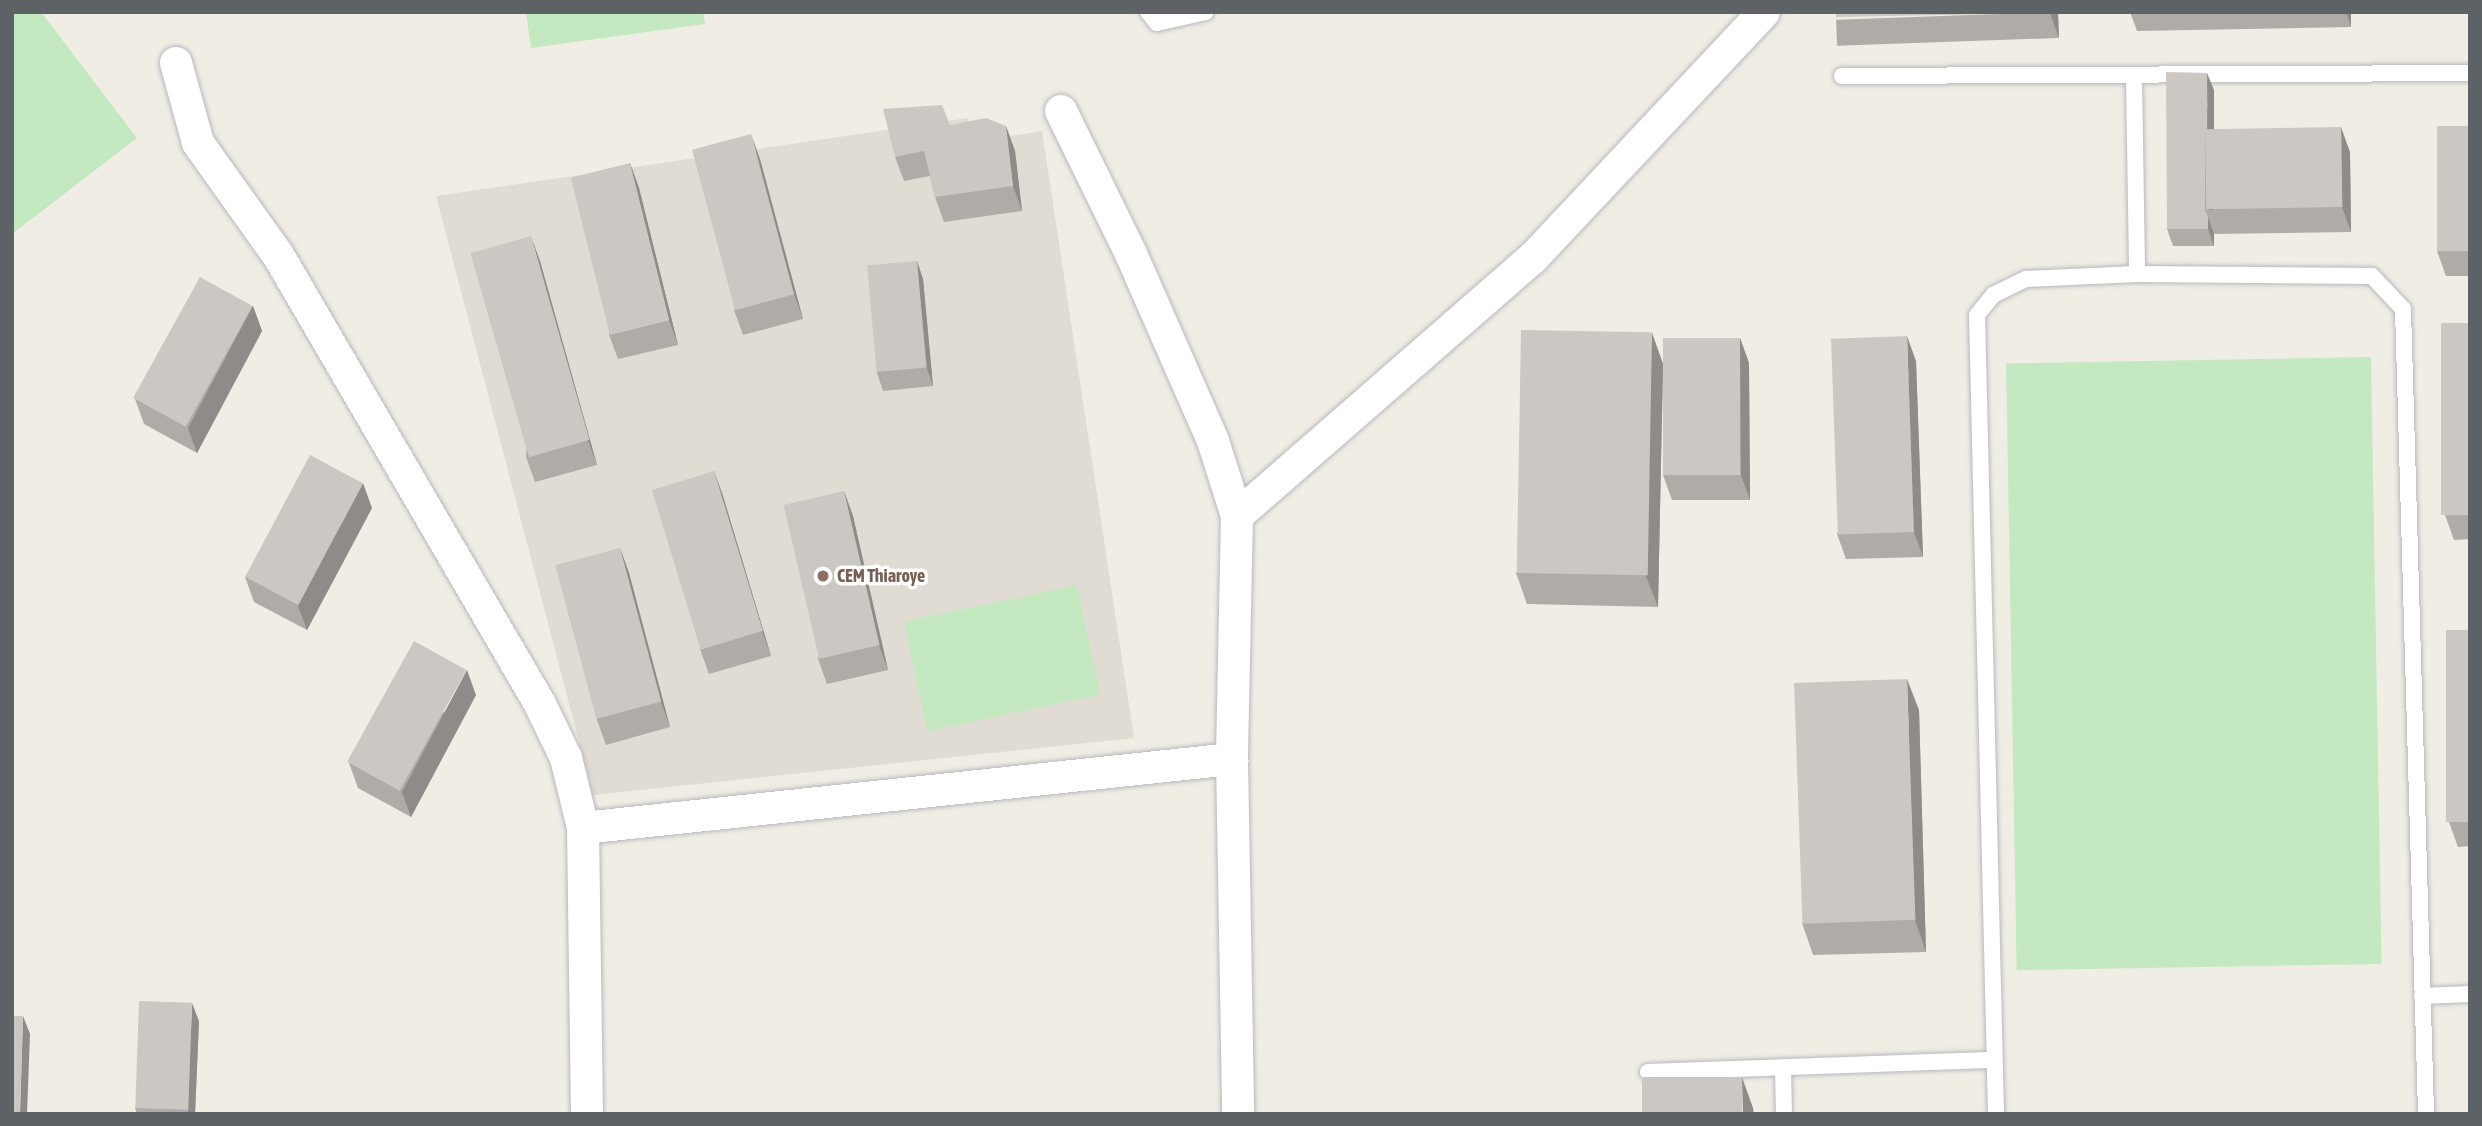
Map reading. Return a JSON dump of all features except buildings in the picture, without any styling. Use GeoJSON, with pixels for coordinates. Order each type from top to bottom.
{"type":"FeatureCollection","features":[{"type":"Feature","properties":{"kind":"street"},"geometry":{"type":"LineString","coordinates":[[1237,516],[1533,258],[1764,12]]}},
{"type":"Feature","properties":{"kind":"street"},"geometry":{"type":"LineString","coordinates":[[176,63],[198,143],[278,255],[540,704],[566,758],[583,828],[587,1114]]}},
{"type":"Feature","properties":{"kind":"street"},"geometry":{"type":"LineString","coordinates":[[1061,111],[1131,254],[1213,441],[1237,516],[1232,759],[1238,1114]]}},
{"type":"Feature","properties":{"kind":"street"},"geometry":{"type":"LineString","coordinates":[[583,828],[1232,759]]}},
{"type":"Feature","properties":{"kind":"lane"},"geometry":{"type":"LineString","coordinates":[[1148,12],[1157,23],[1206,12]]}},
{"type":"Feature","properties":{"kind":"lane"},"geometry":{"type":"LineString","coordinates":[[1842,76],[2470,73]]}},
{"type":"Feature","properties":{"kind":"lane"},"geometry":{"type":"LineString","coordinates":[[2134,76],[2137,274]]}},
{"type":"Feature","properties":{"kind":"lane"},"geometry":{"type":"LineString","coordinates":[[1996,1114],[1977,315],[1993,295],[2026,279],[2137,274],[2372,276],[2403,309],[2426,1114]]}},
{"type":"Feature","properties":{"kind":"lane"},"geometry":{"type":"LineString","coordinates":[[2422,996],[2470,994]]}},
{"type":"Feature","properties":{"kind":"lane"},"geometry":{"type":"LineString","coordinates":[[1648,1072],[1995,1060]]}},
{"type":"Feature","properties":{"kind":"lane"},"geometry":{"type":"LineString","coordinates":[[1783,1068],[1784,1114]]}},
{"type":"Feature","properties":{"kind":"shaded area","name":"CEM Thiaroye"},"geometry":{"type":"Polygon","coordinates":[[[968,118],[973,142],[1042,131],[1134,738],[593,795],[436,196],[968,118]]]}},
{"type":"Feature","properties":{"kind":"green space"},"geometry":{"type":"Polygon","coordinates":[[[12,12],[41,12],[137,138],[12,234],[12,12]]]}},
{"type":"Feature","properties":{"kind":"green space"},"geometry":{"type":"Polygon","coordinates":[[[526,12],[703,12],[705,24],[531,48],[526,12]]]}},
{"type":"Feature","properties":{"kind":"green space"},"geometry":{"type":"Polygon","coordinates":[[[2371,357],[2382,964],[2017,970],[2006,363],[2371,357]]]}},
{"type":"Feature","properties":{"kind":"green space"},"geometry":{"type":"Polygon","coordinates":[[[1077,585],[1100,695],[927,731],[904,622],[1077,585]]]}},
{"type":"Feature","properties":{"kind":"place","name":"CEM Thiaroye"},"geometry":{"type":"Point","coordinates":[823,576]}}]}
